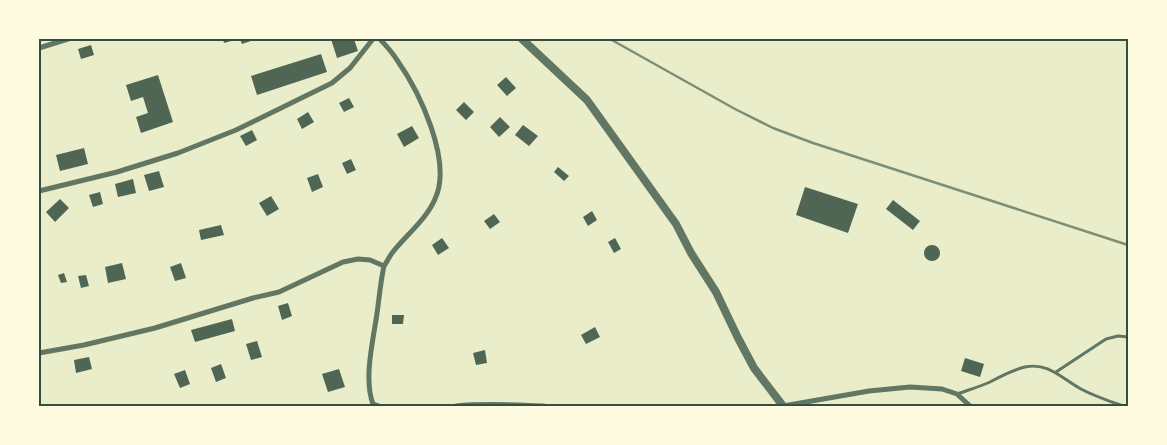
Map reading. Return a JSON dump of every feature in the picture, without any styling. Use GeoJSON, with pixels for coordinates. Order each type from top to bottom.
{"type":"FeatureCollection","features":[{"type":"Feature","properties":{"kind":"street"},"geometry":{"type":"LineString","coordinates":[[39,48],[68,39]]}},
{"type":"Feature","properties":{"kind":"street"},"geometry":{"type":"LineString","coordinates":[[39,191],[117,172],[178,153],[236,130],[332,83],[350,68],[373,39]]}},
{"type":"Feature","properties":{"kind":"street"},"geometry":{"type":"LineString","coordinates":[[375,406],[370,397],[369,384],[372,347],[384,266],[429,210],[436,199],[440,187],[438,152],[426,111],[397,60],[380,39]]}},
{"type":"Feature","properties":{"kind":"street"},"geometry":{"type":"LineString","coordinates":[[522,39],[587,100],[676,224],[691,253],[716,292],[754,368],[783,406],[869,391],[910,387],[942,389],[957,394],[970,406]]}},
{"type":"Feature","properties":{"kind":"street"},"geometry":{"type":"LineString","coordinates":[[39,353],[84,345],[155,328],[279,292],[343,262],[358,259],[370,260],[384,266]]}},
{"type":"Feature","properties":{"kind":"street"},"geometry":{"type":"LineString","coordinates":[[456,406],[503,404],[544,406]]}},
{"type":"Feature","properties":{"kind":"lane"},"geometry":{"type":"LineString","coordinates":[[1056,372],[1106,339],[1118,336],[1128,337]]}},
{"type":"Feature","properties":{"kind":"lane"},"geometry":{"type":"LineString","coordinates":[[957,394],[988,383],[1011,371],[1027,366],[1043,367],[1056,372],[1080,388],[1102,399],[1124,406]]}},
{"type":"Feature","properties":{"kind":"building"},"geometry":{"type":"Polygon","coordinates":[[[223,39],[231,39],[231,41],[224,43],[223,39]]]}},
{"type":"Feature","properties":{"kind":"building"},"geometry":{"type":"Polygon","coordinates":[[[240,39],[257,39],[242,44],[240,39]]]}},
{"type":"Feature","properties":{"kind":"building"},"geometry":{"type":"Polygon","coordinates":[[[331,39],[354,39],[358,51],[337,58],[331,39]]]}},
{"type":"Feature","properties":{"kind":"building"},"geometry":{"type":"Polygon","coordinates":[[[91,45],[94,55],[81,59],[78,49],[91,45]]]}},
{"type":"Feature","properties":{"kind":"building"},"geometry":{"type":"Polygon","coordinates":[[[321,54],[327,72],[257,95],[251,76],[321,54]]]}},
{"type":"Feature","properties":{"kind":"building"},"geometry":{"type":"Polygon","coordinates":[[[158,75],[173,122],[141,133],[136,117],[148,113],[143,97],[131,101],[126,85],[158,75]]]}},
{"type":"Feature","properties":{"kind":"building"},"geometry":{"type":"Polygon","coordinates":[[[506,77],[516,88],[507,96],[497,85],[506,77]]]}},
{"type":"Feature","properties":{"kind":"building"},"geometry":{"type":"Polygon","coordinates":[[[349,98],[354,107],[344,112],[339,103],[349,98]]]}},
{"type":"Feature","properties":{"kind":"building"},"geometry":{"type":"Polygon","coordinates":[[[464,102],[474,112],[466,120],[456,110],[464,102]]]}},
{"type":"Feature","properties":{"kind":"building"},"geometry":{"type":"Polygon","coordinates":[[[308,112],[314,122],[302,129],[297,119],[308,112]]]}},
{"type":"Feature","properties":{"kind":"building"},"geometry":{"type":"Polygon","coordinates":[[[500,117],[510,127],[499,137],[490,127],[500,117]]]}},
{"type":"Feature","properties":{"kind":"building"},"geometry":{"type":"Polygon","coordinates":[[[523,125],[538,136],[529,146],[515,135],[523,125]]]}},
{"type":"Feature","properties":{"kind":"building"},"geometry":{"type":"Polygon","coordinates":[[[412,126],[419,138],[404,147],[397,134],[412,126]]]}},
{"type":"Feature","properties":{"kind":"building"},"geometry":{"type":"Polygon","coordinates":[[[252,130],[257,140],[246,146],[240,136],[252,130]]]}},
{"type":"Feature","properties":{"kind":"building"},"geometry":{"type":"Polygon","coordinates":[[[84,148],[88,164],[60,171],[56,155],[84,148]]]}},
{"type":"Feature","properties":{"kind":"building"},"geometry":{"type":"Polygon","coordinates":[[[351,159],[356,170],[347,174],[342,163],[351,159]]]}},
{"type":"Feature","properties":{"kind":"building"},"geometry":{"type":"Polygon","coordinates":[[[558,167],[569,176],[564,181],[554,172],[558,167]]]}},
{"type":"Feature","properties":{"kind":"building"},"geometry":{"type":"Polygon","coordinates":[[[159,171],[164,187],[149,191],[144,175],[159,171]]]}},
{"type":"Feature","properties":{"kind":"building"},"geometry":{"type":"Polygon","coordinates":[[[318,174],[323,187],[312,192],[307,178],[318,174]]]}},
{"type":"Feature","properties":{"kind":"building"},"geometry":{"type":"Polygon","coordinates":[[[133,179],[136,193],[118,197],[115,184],[133,179]]]}},
{"type":"Feature","properties":{"kind":"building"},"geometry":{"type":"Polygon","coordinates":[[[805,187],[858,204],[848,233],[796,215],[805,187]]]}},
{"type":"Feature","properties":{"kind":"building"},"geometry":{"type":"Polygon","coordinates":[[[100,192],[103,204],[93,207],[89,195],[100,192]]]}},
{"type":"Feature","properties":{"kind":"building"},"geometry":{"type":"Polygon","coordinates":[[[271,196],[279,209],[267,216],[259,203],[271,196]]]}},
{"type":"Feature","properties":{"kind":"building"},"geometry":{"type":"Polygon","coordinates":[[[60,199],[69,208],[55,222],[46,212],[60,199]]]}},
{"type":"Feature","properties":{"kind":"building"},"geometry":{"type":"Polygon","coordinates":[[[893,200],[920,221],[913,230],[886,209],[893,200]]]}},
{"type":"Feature","properties":{"kind":"building"},"geometry":{"type":"Polygon","coordinates":[[[592,211],[597,220],[588,226],[583,217],[592,211]]]}},
{"type":"Feature","properties":{"kind":"building"},"geometry":{"type":"Polygon","coordinates":[[[494,214],[500,222],[490,229],[484,221],[494,214]]]}},
{"type":"Feature","properties":{"kind":"building"},"geometry":{"type":"Polygon","coordinates":[[[221,225],[224,235],[201,240],[199,230],[221,225]]]}},
{"type":"Feature","properties":{"kind":"building"},"geometry":{"type":"Polygon","coordinates":[[[442,238],[449,248],[438,255],[432,245],[442,238]]]}},
{"type":"Feature","properties":{"kind":"building"},"geometry":{"type":"Polygon","coordinates":[[[615,238],[621,249],[614,253],[608,242],[615,238]]]}},
{"type":"Feature","properties":{"kind":"building"},"geometry":{"type":"Polygon","coordinates":[[[932,245],[940,253],[932,261],[924,253],[932,245]]]}},
{"type":"Feature","properties":{"kind":"building"},"geometry":{"type":"Polygon","coordinates":[[[122,263],[126,279],[108,283],[105,267],[122,263]]]}},
{"type":"Feature","properties":{"kind":"building"},"geometry":{"type":"Polygon","coordinates":[[[181,263],[186,278],[175,281],[170,267],[181,263]]]}},
{"type":"Feature","properties":{"kind":"building"},"geometry":{"type":"Polygon","coordinates":[[[64,273],[67,282],[61,283],[58,275],[64,273]]]}},
{"type":"Feature","properties":{"kind":"building"},"geometry":{"type":"Polygon","coordinates":[[[86,275],[89,286],[81,288],[78,276],[86,275]]]}},
{"type":"Feature","properties":{"kind":"building"},"geometry":{"type":"Polygon","coordinates":[[[288,303],[292,316],[282,320],[278,306],[288,303]]]}},
{"type":"Feature","properties":{"kind":"building"},"geometry":{"type":"Polygon","coordinates":[[[392,315],[404,315],[403,324],[392,324],[392,315]]]}},
{"type":"Feature","properties":{"kind":"building"},"geometry":{"type":"Polygon","coordinates":[[[232,319],[235,331],[195,342],[191,330],[232,319]]]}},
{"type":"Feature","properties":{"kind":"building"},"geometry":{"type":"Polygon","coordinates":[[[595,327],[600,337],[586,344],[581,335],[595,327]]]}},
{"type":"Feature","properties":{"kind":"building"},"geometry":{"type":"Polygon","coordinates":[[[257,341],[262,357],[251,360],[246,344],[257,341]]]}},
{"type":"Feature","properties":{"kind":"building"},"geometry":{"type":"Polygon","coordinates":[[[485,350],[487,363],[476,365],[473,353],[485,350]]]}},
{"type":"Feature","properties":{"kind":"building"},"geometry":{"type":"Polygon","coordinates":[[[89,357],[92,369],[76,373],[74,360],[89,357]]]}},
{"type":"Feature","properties":{"kind":"building"},"geometry":{"type":"Polygon","coordinates":[[[965,358],[984,364],[980,377],[961,371],[965,358]]]}},
{"type":"Feature","properties":{"kind":"building"},"geometry":{"type":"Polygon","coordinates":[[[221,364],[226,378],[216,382],[211,368],[221,364]]]}},
{"type":"Feature","properties":{"kind":"building"},"geometry":{"type":"Polygon","coordinates":[[[339,369],[345,387],[328,392],[322,374],[339,369]]]}},
{"type":"Feature","properties":{"kind":"building"},"geometry":{"type":"Polygon","coordinates":[[[185,370],[190,384],[180,388],[174,374],[185,370]]]}},
{"type":"Feature","properties":{"kind":"railway"},"geometry":{"type":"LineString","coordinates":[[610,39],[735,109],[773,128],[813,143],[1128,245]]}}]}
